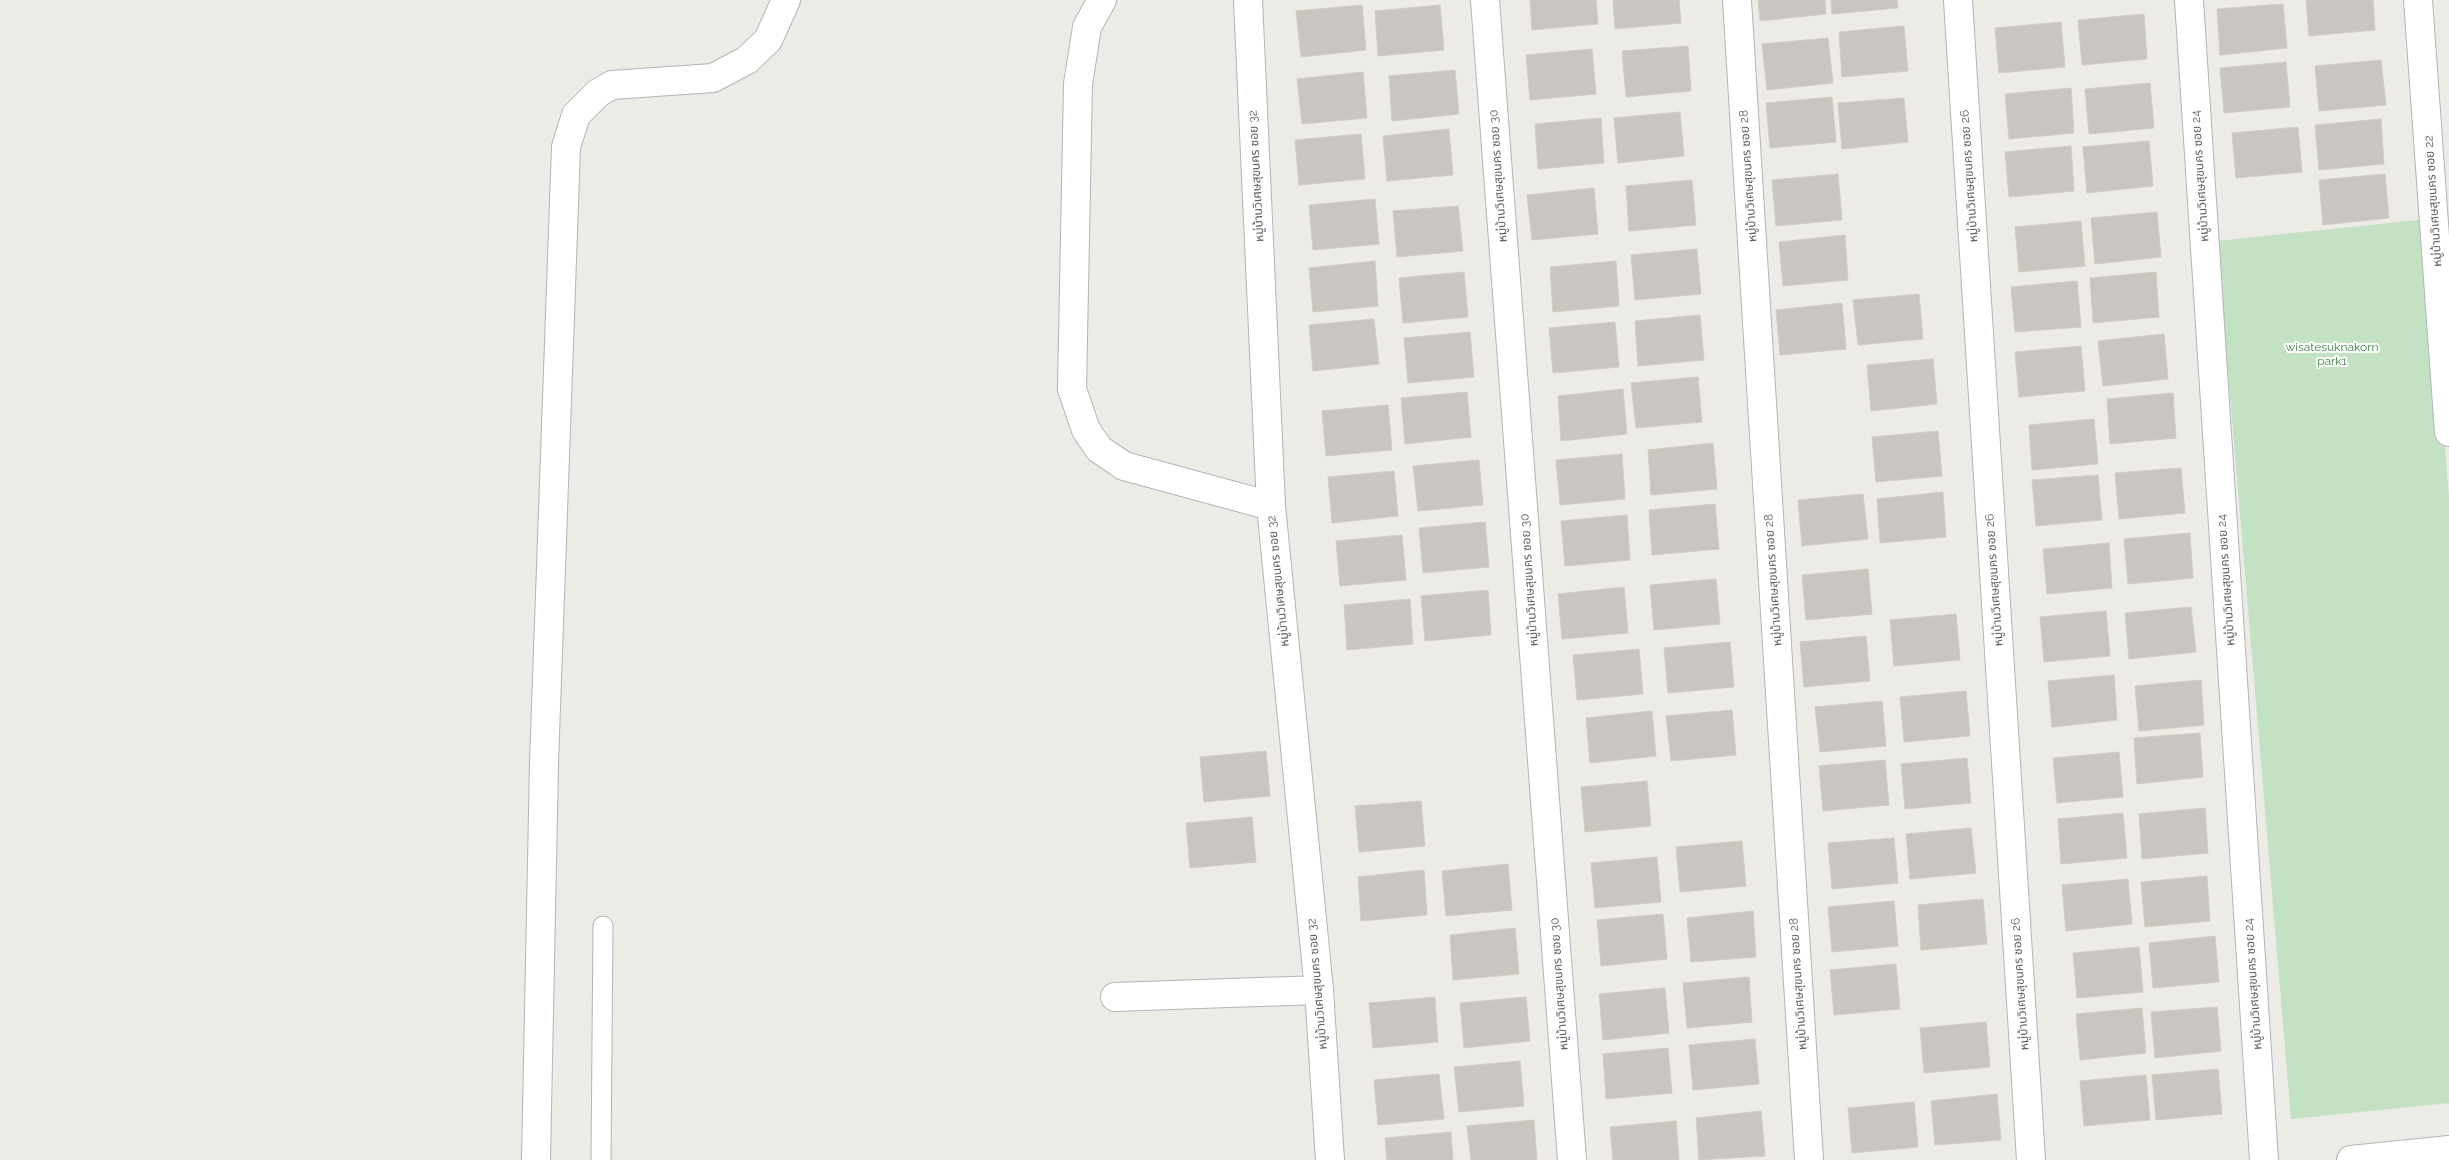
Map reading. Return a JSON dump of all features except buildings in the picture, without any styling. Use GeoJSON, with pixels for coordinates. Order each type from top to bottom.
{"type":"FeatureCollection","features":[{"type":"Feature","properties":{"kind":"street"},"geometry":{"type":"LineString","coordinates":[[536,1160],[544,762],[566,147],[576,115],[598,93],[612,85],[713,78],[747,60],[768,40],[786,0]]}},
{"type":"Feature","properties":{"kind":"street"},"geometry":{"type":"LineString","coordinates":[[1102,0],[1087,27],[1078,84],[1072,389],[1083,422],[1099,450],[1124,466],[1271,506]]}},
{"type":"Feature","properties":{"kind":"street","name":"หมู่บ้านวิเศษสุขนคร ซอย 32"},"geometry":{"type":"LineString","coordinates":[[1248,0],[1271,506],[1319,990],[1330,1160]]}},
{"type":"Feature","properties":{"kind":"street","name":"หมู่บ้านวิเศษสุขนคร ซอย 30"},"geometry":{"type":"LineString","coordinates":[[1485,0],[1572,1160]]}},
{"type":"Feature","properties":{"kind":"street","name":"หมู่บ้านวิเศษสุขนคร ซอย 28"},"geometry":{"type":"LineString","coordinates":[[1737,0],[1809,1160]]}},
{"type":"Feature","properties":{"kind":"street","name":"หมู่บ้านวิเศษสุขนคร ซอย 26"},"geometry":{"type":"LineString","coordinates":[[1958,0],[2031,1160]]}},
{"type":"Feature","properties":{"kind":"street","name":"หมู่บ้านวิเศษสุขนคร ซอย 24"},"geometry":{"type":"LineString","coordinates":[[2189,0],[2264,1160]]}},
{"type":"Feature","properties":{"kind":"street","name":"หมู่บ้านวิเศษสุขนคร ซอย 22"},"geometry":{"type":"LineString","coordinates":[[2418,0],[2449,432]]}},
{"type":"Feature","properties":{"kind":"street"},"geometry":{"type":"LineString","coordinates":[[1115,997],[1319,990]]}},
{"type":"Feature","properties":{"kind":"street"},"geometry":{"type":"LineString","coordinates":[[2351,1160],[2449,1150]]}},
{"type":"Feature","properties":{"kind":"lane"},"geometry":{"type":"LineString","coordinates":[[602,1160],[603,926]]}},
{"type":"Feature","properties":{"kind":"green space","name":"wisatesuknakorn park1"},"geometry":{"type":"Polygon","coordinates":[[[2427,219],[2449,498],[2449,1103],[2291,1119],[2217,241],[2427,219]]]}}]}
